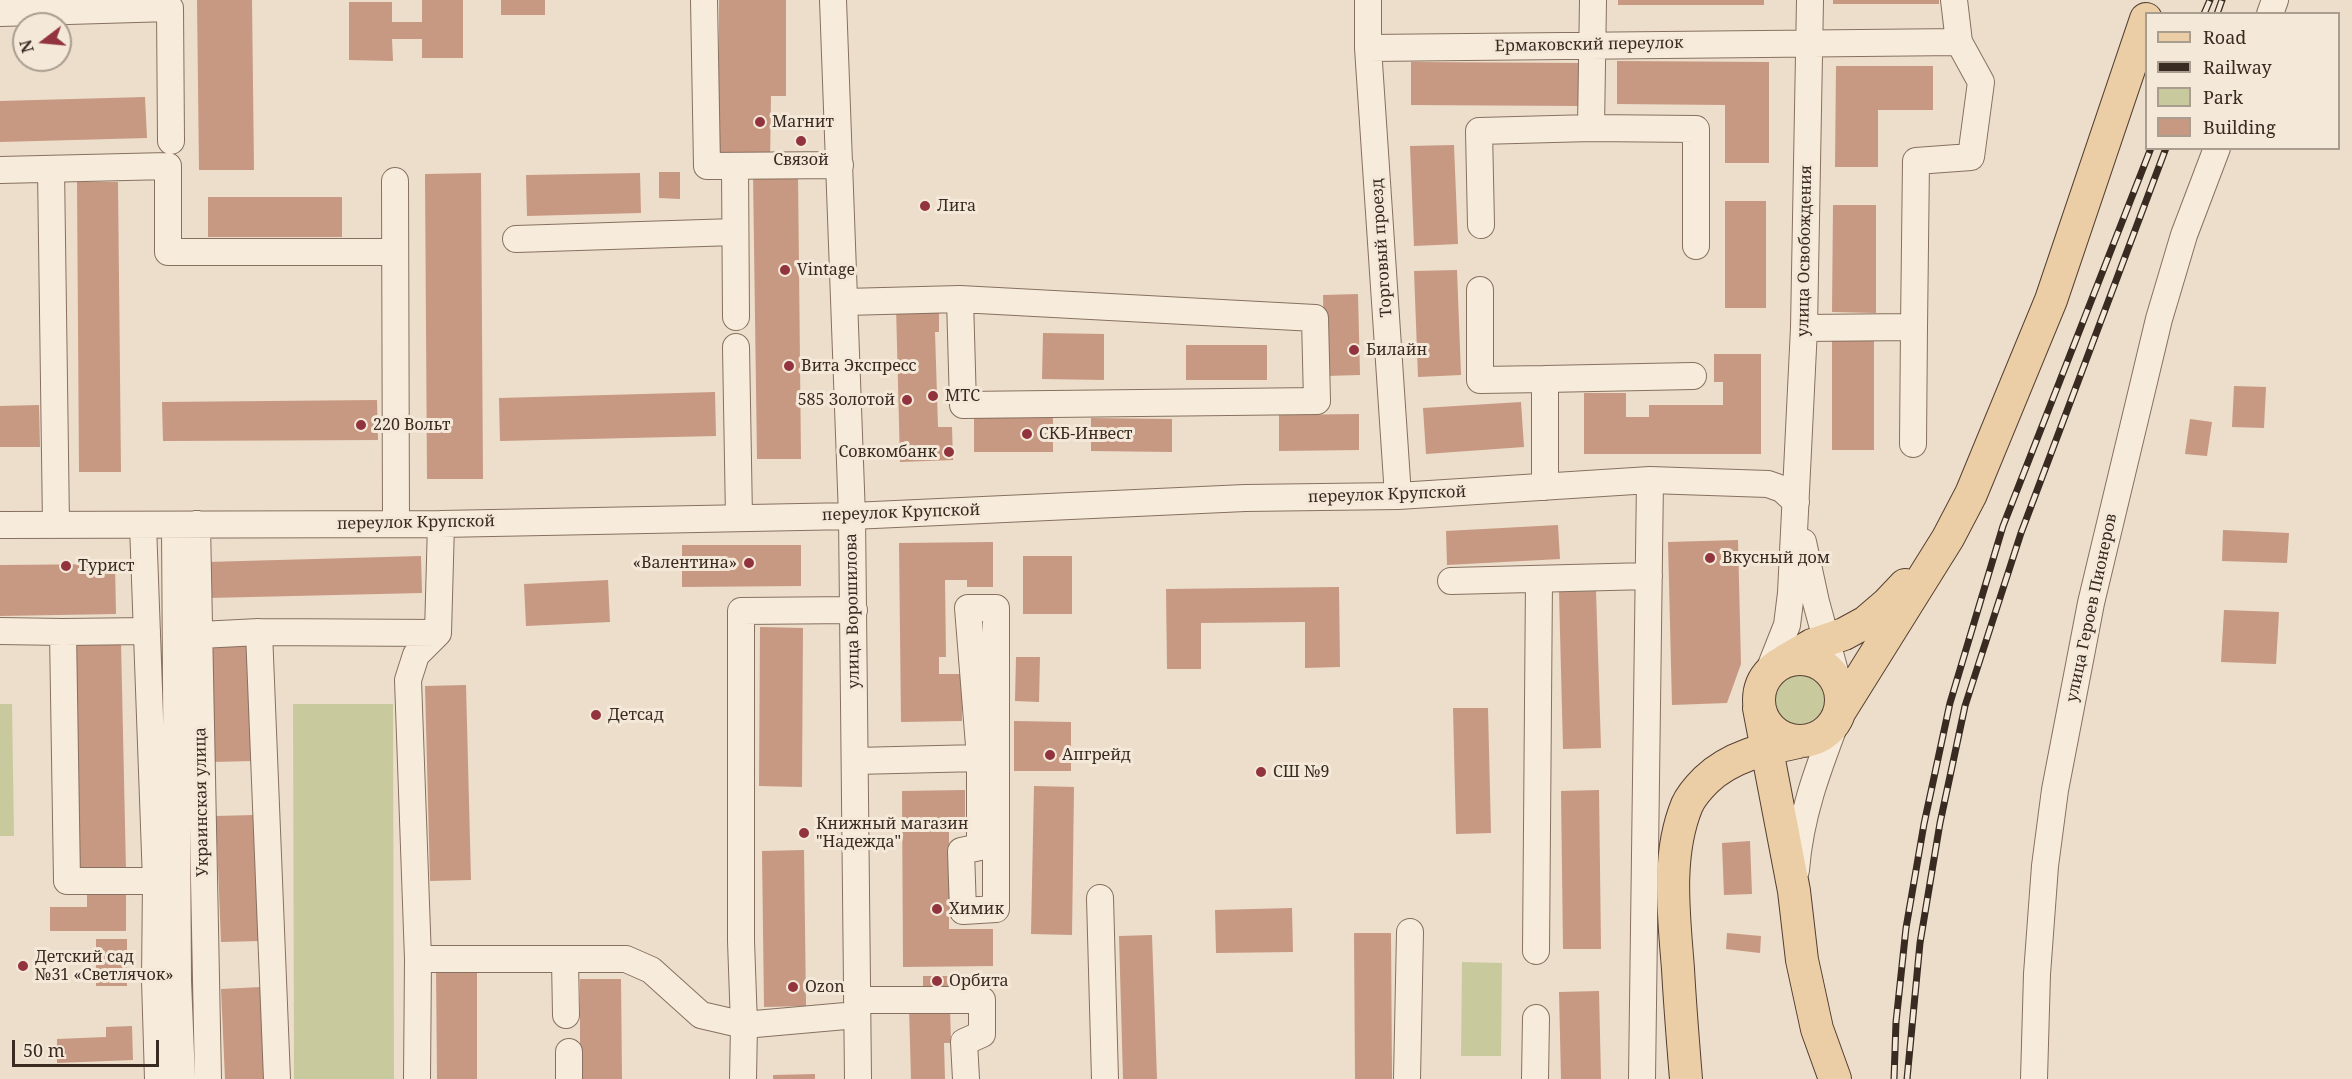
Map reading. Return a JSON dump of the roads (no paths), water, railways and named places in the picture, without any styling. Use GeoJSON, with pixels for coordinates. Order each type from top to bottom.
{"type":"FeatureCollection","features":[{"type":"Feature","properties":{"kind":"main road"},"geometry":{"type":"LineString","coordinates":[[1686,1079],[1675,932],[1673,871],[1678,836],[1687,804],[1706,779],[1721,768],[1751,753],[1821,736],[1948,538],[1971,494],[2051,300],[2145,22]]}},
{"type":"Feature","properties":{"kind":"main road"},"geometry":{"type":"LineString","coordinates":[[1834,1079],[1809,998],[1797,931],[1794,891],[1765,749],[1759,708],[1760,689],[1776,667],[1812,645],[1855,629],[1873,616],[1948,538]]}},
{"type":"Feature","properties":{"kind":"main road"},"geometry":{"type":"LineString","coordinates":[[1776,667],[1804,659],[1814,661],[1830,672],[1839,706]]}},
{"type":"Feature","properties":{"kind":"main road"},"geometry":{"type":"LineString","coordinates":[[1759,708],[1772,731],[1780,737],[1798,742]]}},
{"type":"Feature","properties":{"kind":"street"},"geometry":{"type":"LineString","coordinates":[[704,0],[706,166],[840,165]]}},
{"type":"Feature","properties":{"kind":"street","name":"улица Ворошилова"},"geometry":{"type":"LineString","coordinates":[[833,0],[852,516],[858,1079]]}},
{"type":"Feature","properties":{"kind":"street","name":"Торговый проезд"},"geometry":{"type":"LineString","coordinates":[[1368,0],[1368,48],[1398,496]]}},
{"type":"Feature","properties":{"kind":"street"},"geometry":{"type":"LineString","coordinates":[[1591,128],[1593,0]]}},
{"type":"Feature","properties":{"kind":"street","name":"улица Освобождения"},"geometry":{"type":"LineString","coordinates":[[1796,502],[1804,328],[1810,0]]}},
{"type":"Feature","properties":{"kind":"street"},"geometry":{"type":"LineString","coordinates":[[1913,444],[1916,161],[1971,157],[1981,82],[1959,42],[1954,0]]}},
{"type":"Feature","properties":{"kind":"street"},"geometry":{"type":"LineString","coordinates":[[0,13],[170,8],[171,141]]}},
{"type":"Feature","properties":{"kind":"street","name":"Ермаковский переулок"},"geometry":{"type":"LineString","coordinates":[[1368,48],[1959,42]]}},
{"type":"Feature","properties":{"kind":"street"},"geometry":{"type":"LineString","coordinates":[[1481,225],[1479,130],[1696,129],[1696,246]]}},
{"type":"Feature","properties":{"kind":"street","name":"улица Героев Пионеров"},"geometry":{"type":"LineString","coordinates":[[2034,1079],[2037,974],[2045,866],[2055,790],[2091,603],[2159,319],[2184,235],[2216,150]]}},
{"type":"Feature","properties":{"kind":"street"},"geometry":{"type":"LineString","coordinates":[[0,170],[168,166],[168,252],[395,252]]}},
{"type":"Feature","properties":{"kind":"street"},"geometry":{"type":"LineString","coordinates":[[735,166],[736,317]]}},
{"type":"Feature","properties":{"kind":"street"},"geometry":{"type":"LineString","coordinates":[[51,169],[56,525]]}},
{"type":"Feature","properties":{"kind":"street"},"geometry":{"type":"LineString","coordinates":[[395,181],[396,524]]}},
{"type":"Feature","properties":{"kind":"street"},"geometry":{"type":"LineString","coordinates":[[516,239],[735,232]]}},
{"type":"Feature","properties":{"kind":"street"},"geometry":{"type":"LineString","coordinates":[[1480,290],[1480,380],[1693,376]]}},
{"type":"Feature","properties":{"kind":"street"},"geometry":{"type":"LineString","coordinates":[[845,302],[960,299],[1315,318],[1317,401],[963,405],[960,299]]}},
{"type":"Feature","properties":{"kind":"street"},"geometry":{"type":"LineString","coordinates":[[1804,328],[1914,327]]}},
{"type":"Feature","properties":{"kind":"street"},"geometry":{"type":"LineString","coordinates":[[736,347],[738,518]]}},
{"type":"Feature","properties":{"kind":"street"},"geometry":{"type":"LineString","coordinates":[[1545,379],[1545,487]]}},
{"type":"Feature","properties":{"kind":"street"},"geometry":{"type":"LineString","coordinates":[[1642,1079],[1650,480]]}},
{"type":"Feature","properties":{"kind":"street","name":"переулок Крупской"},"geometry":{"type":"LineString","coordinates":[[0,525],[441,524],[852,516],[1245,498],[1398,496],[1650,480],[1768,484],[1782,489],[1796,502]]}},
{"type":"Feature","properties":{"kind":"street"},"geometry":{"type":"LineString","coordinates":[[1794,891],[1798,842],[1803,819],[1839,706],[1827,640],[1816,602],[1796,502]]}},
{"type":"Feature","properties":{"kind":"street"},"geometry":{"type":"LineString","coordinates":[[1776,667],[1787,625],[1791,593],[1796,502]]}},
{"type":"Feature","properties":{"kind":"street"},"geometry":{"type":"LineString","coordinates":[[417,1079],[418,959],[408,680],[416,655],[438,633],[441,524]]}},
{"type":"Feature","properties":{"kind":"street"},"geometry":{"type":"LineString","coordinates":[[144,525],[156,881],[167,981],[182,1079]]}},
{"type":"Feature","properties":{"kind":"street"},"geometry":{"type":"LineString","coordinates":[[158,1079],[167,981],[186,525]]}},
{"type":"Feature","properties":{"kind":"street","name":"Украинская улица"},"geometry":{"type":"LineString","coordinates":[[186,525],[200,635],[208,1079]]}},
{"type":"Feature","properties":{"kind":"street"},"geometry":{"type":"LineString","coordinates":[[1451,581],[1649,576]]}},
{"type":"Feature","properties":{"kind":"street"},"geometry":{"type":"LineString","coordinates":[[1536,951],[1539,579]]}},
{"type":"Feature","properties":{"kind":"street"},"geometry":{"type":"LineString","coordinates":[[968,608],[996,608],[996,909],[963,911],[961,851],[980,847],[980,758],[968,608]]}},
{"type":"Feature","properties":{"kind":"street"},"geometry":{"type":"LineString","coordinates":[[743,1079],[741,611],[854,610]]}},
{"type":"Feature","properties":{"kind":"street"},"geometry":{"type":"LineString","coordinates":[[0,631],[147,631]]}},
{"type":"Feature","properties":{"kind":"street"},"geometry":{"type":"LineString","coordinates":[[63,632],[67,881],[156,881]]}},
{"type":"Feature","properties":{"kind":"street"},"geometry":{"type":"LineString","coordinates":[[200,635],[259,632],[438,633]]}},
{"type":"Feature","properties":{"kind":"street"},"geometry":{"type":"LineString","coordinates":[[259,632],[277,1079]]}},
{"type":"Feature","properties":{"kind":"street"},"geometry":{"type":"LineString","coordinates":[[855,761],[980,758]]}},
{"type":"Feature","properties":{"kind":"street"},"geometry":{"type":"LineString","coordinates":[[1100,898],[1105,1079]]}},
{"type":"Feature","properties":{"kind":"street"},"geometry":{"type":"LineString","coordinates":[[1407,1079],[1410,932]]}},
{"type":"Feature","properties":{"kind":"street"},"geometry":{"type":"LineString","coordinates":[[418,959],[626,959],[651,970],[702,1016],[744,1025],[857,1007],[982,1000],[982,1034],[964,1042],[966,1079]]}},
{"type":"Feature","properties":{"kind":"street"},"geometry":{"type":"LineString","coordinates":[[565,960],[566,1015]]}},
{"type":"Feature","properties":{"kind":"street"},"geometry":{"type":"LineString","coordinates":[[167,981],[205,980]]}},
{"type":"Feature","properties":{"kind":"street"},"geometry":{"type":"LineString","coordinates":[[1535,1079],[1536,1018]]}},
{"type":"Feature","properties":{"kind":"street"},"geometry":{"type":"LineString","coordinates":[[568,1052],[570,1079]]}},
{"type":"Feature","properties":{"kind":"railway"},"geometry":{"type":"LineString","coordinates":[[2205,12],[2210,0]]}},
{"type":"Feature","properties":{"kind":"railway"},"geometry":{"type":"LineString","coordinates":[[2218,12],[2222,0]]}},
{"type":"Feature","properties":{"kind":"railway"},"geometry":{"type":"LineString","coordinates":[[1894,1079],[1896,1022],[1906,928],[1924,824],[1950,703],[2003,526],[2150,150]]}},
{"type":"Feature","properties":{"kind":"railway"},"geometry":{"type":"LineString","coordinates":[[1907,1079],[1920,943],[1940,823],[1965,706],[2021,533],[2165,150]]}},
{"type":"Feature","properties":{"kind":"place","name":"Магнит"},"geometry":{"type":"Point","coordinates":[760,122]}},
{"type":"Feature","properties":{"kind":"place","name":"Связой"},"geometry":{"type":"Point","coordinates":[801,141]}},
{"type":"Feature","properties":{"kind":"place","name":"Лига"},"geometry":{"type":"Point","coordinates":[925,206]}},
{"type":"Feature","properties":{"kind":"place","name":"Vintage"},"geometry":{"type":"Point","coordinates":[785,270]}},
{"type":"Feature","properties":{"kind":"place","name":"Билайн"},"geometry":{"type":"Point","coordinates":[1354,350]}},
{"type":"Feature","properties":{"kind":"place","name":"Вита Экспресс"},"geometry":{"type":"Point","coordinates":[789,366]}},
{"type":"Feature","properties":{"kind":"place","name":"МТС"},"geometry":{"type":"Point","coordinates":[933,396]}},
{"type":"Feature","properties":{"kind":"place","name":"585 Золотой"},"geometry":{"type":"Point","coordinates":[907,400]}},
{"type":"Feature","properties":{"kind":"place","name":"220 Вольт"},"geometry":{"type":"Point","coordinates":[361,425]}},
{"type":"Feature","properties":{"kind":"place","name":"СКБ-Инвест"},"geometry":{"type":"Point","coordinates":[1027,434]}},
{"type":"Feature","properties":{"kind":"place","name":"Совкомбанк"},"geometry":{"type":"Point","coordinates":[949,452]}},
{"type":"Feature","properties":{"kind":"place","name":"Вкусный дом"},"geometry":{"type":"Point","coordinates":[1710,558]}},
{"type":"Feature","properties":{"kind":"place","name":"«Валентина»"},"geometry":{"type":"Point","coordinates":[749,563]}},
{"type":"Feature","properties":{"kind":"place","name":"Турист"},"geometry":{"type":"Point","coordinates":[66,566]}},
{"type":"Feature","properties":{"kind":"place","name":"Детсад"},"geometry":{"type":"Point","coordinates":[596,715]}},
{"type":"Feature","properties":{"kind":"place","name":"Апгрейд"},"geometry":{"type":"Point","coordinates":[1050,755]}},
{"type":"Feature","properties":{"kind":"place","name":"СШ №9"},"geometry":{"type":"Point","coordinates":[1261,772]}},
{"type":"Feature","properties":{"kind":"place","name":"Книжный магазин \"Надежда\""},"geometry":{"type":"Point","coordinates":[804,833]}},
{"type":"Feature","properties":{"kind":"place","name":"Химик"},"geometry":{"type":"Point","coordinates":[937,909]}},
{"type":"Feature","properties":{"kind":"place","name":"Детский сад №31 «Светлячок»"},"geometry":{"type":"Point","coordinates":[23,966]}},
{"type":"Feature","properties":{"kind":"place","name":"Орбита"},"geometry":{"type":"Point","coordinates":[937,981]}},
{"type":"Feature","properties":{"kind":"place","name":"Ozon"},"geometry":{"type":"Point","coordinates":[793,987]}}]}
